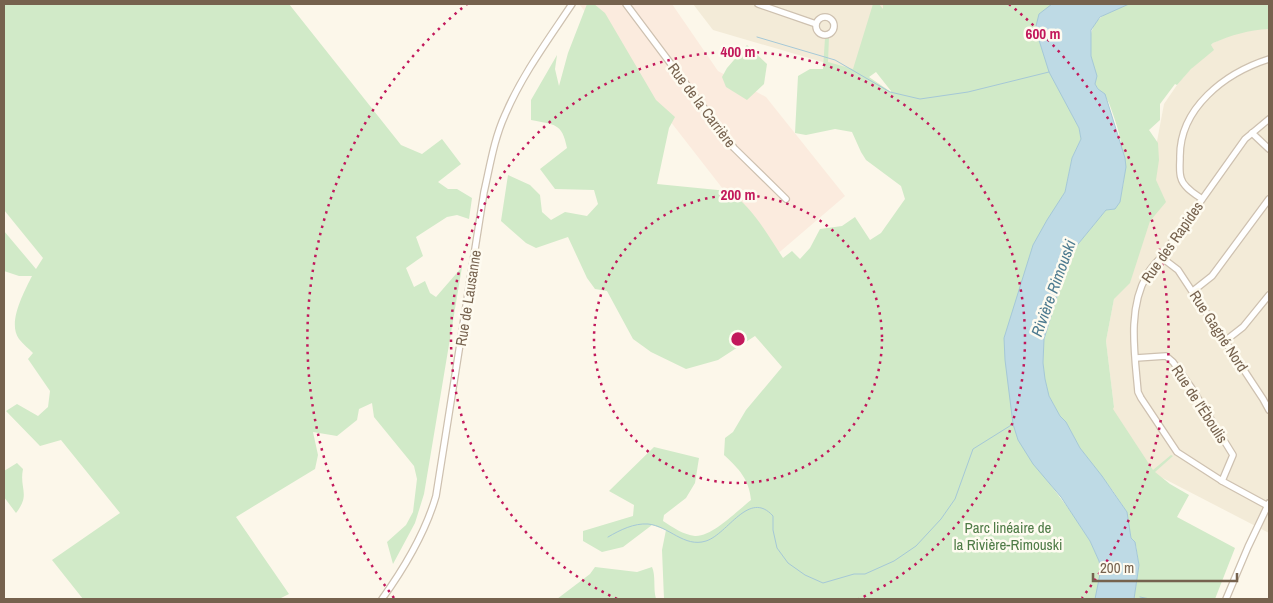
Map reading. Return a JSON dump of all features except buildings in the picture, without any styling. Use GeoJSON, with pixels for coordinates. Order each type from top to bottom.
{"type":"FeatureCollection","features":[{"type":"Feature","properties":{"kind":"street","name":"Rue de Lausanne"},"geometry":{"type":"LineString","coordinates":[[382,599],[397,579],[420,538],[430,517],[436,496],[484,192],[504,116],[518,87],[572,4]]}},
{"type":"Feature","properties":{"kind":"street","name":"Rue de la Carrière"},"geometry":{"type":"LineString","coordinates":[[626,4],[734,148],[786,198]]}},
{"type":"Feature","properties":{"kind":"street"},"geometry":{"type":"LineString","coordinates":[[758,4],[816,24]]}},
{"type":"Feature","properties":{"kind":"street"},"geometry":{"type":"LineString","coordinates":[[1202,200],[1186,186],[1181,178],[1180,148],[1182,134],[1188,121],[1214,89],[1229,77],[1269,59]]}},
{"type":"Feature","properties":{"kind":"street","name":"Rue des Rapides"},"geometry":{"type":"LineString","coordinates":[[1268,505],[1222,481],[1177,452],[1138,392],[1135,326],[1138,298],[1147,274],[1245,139],[1269,119]]}},
{"type":"Feature","properties":{"kind":"street"},"geometry":{"type":"LineString","coordinates":[[1252,132],[1269,148]]}},
{"type":"Feature","properties":{"kind":"street"},"geometry":{"type":"LineString","coordinates":[[1193,291],[1212,276],[1269,199]]}},
{"type":"Feature","properties":{"kind":"street","name":"Rue Gagné Nord"},"geometry":{"type":"LineString","coordinates":[[1161,257],[1178,270],[1193,291],[1269,410]]}},
{"type":"Feature","properties":{"kind":"street"},"geometry":{"type":"LineString","coordinates":[[1225,341],[1243,327],[1269,295]]}},
{"type":"Feature","properties":{"kind":"street","name":"Rue de l'Éboulis"},"geometry":{"type":"LineString","coordinates":[[1136,358],[1166,356],[1173,362],[1191,387],[1233,455],[1222,481]]}},
{"type":"Feature","properties":{"kind":"street"},"geometry":{"type":"LineString","coordinates":[[1263,398],[1269,393]]}},
{"type":"Feature","properties":{"kind":"street"},"geometry":{"type":"LineString","coordinates":[[1226,599],[1268,505]]}},
{"type":"Feature","properties":{"kind":"shaded area"},"geometry":{"type":"Polygon","coordinates":[[[579,4],[672,4],[718,71],[766,97],[845,196],[775,256],[579,4]]]}},
{"type":"Feature","properties":{"kind":"shaded area"},"geometry":{"type":"Polygon","coordinates":[[[693,4],[885,4],[860,73],[713,30],[693,4]]]}},
{"type":"Feature","properties":{"kind":"shaded area"},"geometry":{"type":"Polygon","coordinates":[[[1244,29],[1269,29],[1269,533],[1153,473],[1098,414],[1114,407],[1106,341],[1114,299],[1155,152],[1164,104],[1177,85],[1213,43],[1244,29]]]}},
{"type":"Feature","properties":{"kind":"green space"},"geometry":{"type":"Polygon","coordinates":[[[4,4],[289,4],[401,145],[422,154],[442,139],[461,164],[438,182],[448,189],[457,189],[472,198],[469,219],[457,215],[447,217],[416,237],[423,256],[406,268],[414,287],[425,281],[430,293],[436,297],[462,267],[424,494],[415,523],[393,564],[387,542],[406,525],[413,512],[417,479],[414,466],[374,417],[372,403],[359,409],[357,420],[337,436],[313,432],[318,455],[315,469],[236,517],[289,594],[279,599],[83,599],[52,560],[120,513],[61,440],[40,446],[6,411],[17,404],[38,416],[48,407],[50,391],[28,359],[33,353],[19,339],[16,332],[15,325],[18,307],[32,276],[19,276],[4,271],[4,231],[36,269],[43,258],[4,210],[4,4]]]}},
{"type":"Feature","properties":{"kind":"green space","name":"Parc linéaire de la Rivière-Rimouski"},"geometry":{"type":"Polygon","coordinates":[[[587,4],[594,4],[605,13],[656,100],[675,117],[669,128],[657,184],[728,191],[752,212],[783,258],[792,251],[800,259],[810,248],[820,229],[842,226],[855,217],[870,240],[881,233],[905,199],[901,186],[866,160],[852,132],[835,129],[806,135],[795,133],[798,76],[810,69],[823,69],[825,38],[829,37],[828,62],[853,69],[873,4],[879,4],[883,9],[883,4],[1057,4],[1070,111],[1079,128],[1081,139],[1072,158],[1065,192],[1041,233],[1044,476],[1074,516],[1090,541],[1099,561],[1101,569],[1095,599],[664,599],[662,550],[666,530],[652,525],[623,547],[602,552],[583,541],[583,531],[633,516],[634,505],[609,491],[654,447],[699,458],[695,483],[686,498],[664,515],[663,521],[678,530],[695,536],[702,535],[717,528],[751,500],[746,480],[724,455],[725,438],[733,432],[746,410],[782,367],[755,336],[718,360],[686,369],[651,352],[633,339],[607,291],[595,289],[587,278],[568,237],[536,248],[526,243],[501,221],[508,175],[530,185],[540,195],[542,212],[551,220],[565,212],[587,216],[598,204],[594,190],[555,189],[540,169],[567,148],[562,133],[556,126],[531,120],[531,100],[557,55],[555,69],[559,86],[568,53],[587,4]],[[876,72],[869,77],[891,92],[876,72]]]}},
{"type":"Feature","properties":{"kind":"green space"},"geometry":{"type":"Polygon","coordinates":[[[1129,4],[1269,4],[1269,29],[1240,33],[1213,43],[1211,45],[1214,50],[1191,69],[1177,85],[1175,84],[1160,104],[1160,120],[1149,130],[1158,143],[1159,160],[1156,180],[1166,202],[1150,221],[1130,283],[1114,299],[1106,341],[1113,409],[1153,470],[1171,455],[1173,456],[1155,472],[1170,484],[1189,495],[1177,517],[1235,548],[1215,599],[1134,599],[1139,565],[1136,546],[1131,538],[1127,512],[1080,448],[1066,422],[1060,416],[1049,396],[1044,377],[1044,339],[1070,257],[1074,249],[1106,210],[1114,209],[1120,197],[1123,184],[1124,156],[1118,129],[1109,103],[1095,84],[1090,45],[1093,27],[1097,21],[1110,12],[1129,4]]]}},
{"type":"Feature","properties":{"kind":"green space"},"geometry":{"type":"Polygon","coordinates":[[[747,45],[767,64],[764,84],[747,100],[726,87],[722,77],[727,68],[747,45]]]}},
{"type":"Feature","properties":{"kind":"green space"},"geometry":{"type":"Polygon","coordinates":[[[17,463],[23,469],[24,496],[16,513],[4,497],[4,471],[17,463]]]}},
{"type":"Feature","properties":{"kind":"green space"},"geometry":{"type":"Polygon","coordinates":[[[595,567],[637,572],[652,567],[656,599],[557,599],[590,574],[595,567]]]}},
{"type":"Feature","properties":{"kind":"water","name":"Rivière Rimouski"},"geometry":{"type":"Polygon","coordinates":[[[1052,4],[1129,4],[1100,17],[1091,30],[1091,56],[1097,76],[1095,84],[1105,94],[1125,158],[1126,167],[1120,202],[1115,209],[1106,210],[1074,249],[1066,267],[1044,339],[1043,363],[1049,396],[1060,416],[1066,422],[1080,448],[1127,512],[1131,538],[1135,542],[1139,565],[1134,599],[1095,599],[1101,569],[1090,541],[1061,497],[1033,464],[1018,440],[1013,424],[1004,338],[1033,245],[1065,192],[1072,158],[1081,139],[1079,128],[1049,72],[1038,37],[1036,26],[1039,14],[1052,4]]]}},
{"type":"Feature","properties":{"kind":"waterway"},"geometry":{"type":"LineString","coordinates":[[757,37],[835,60],[890,92],[920,99],[968,92],[1049,72]]}},
{"type":"Feature","properties":{"kind":"waterway"},"geometry":{"type":"LineString","coordinates":[[608,537],[632,526],[648,524],[663,528],[691,542],[706,541],[714,537],[747,510],[764,509],[773,516],[773,530],[777,548],[788,563],[805,575],[823,583],[854,574],[865,574],[894,561],[916,546],[941,519],[955,499],[973,449],[1013,424]]}},
{"type":"Feature","properties":{"kind":"waterway"},"geometry":{"type":"LineString","coordinates":[[1140,597],[1150,599]]}}]}
